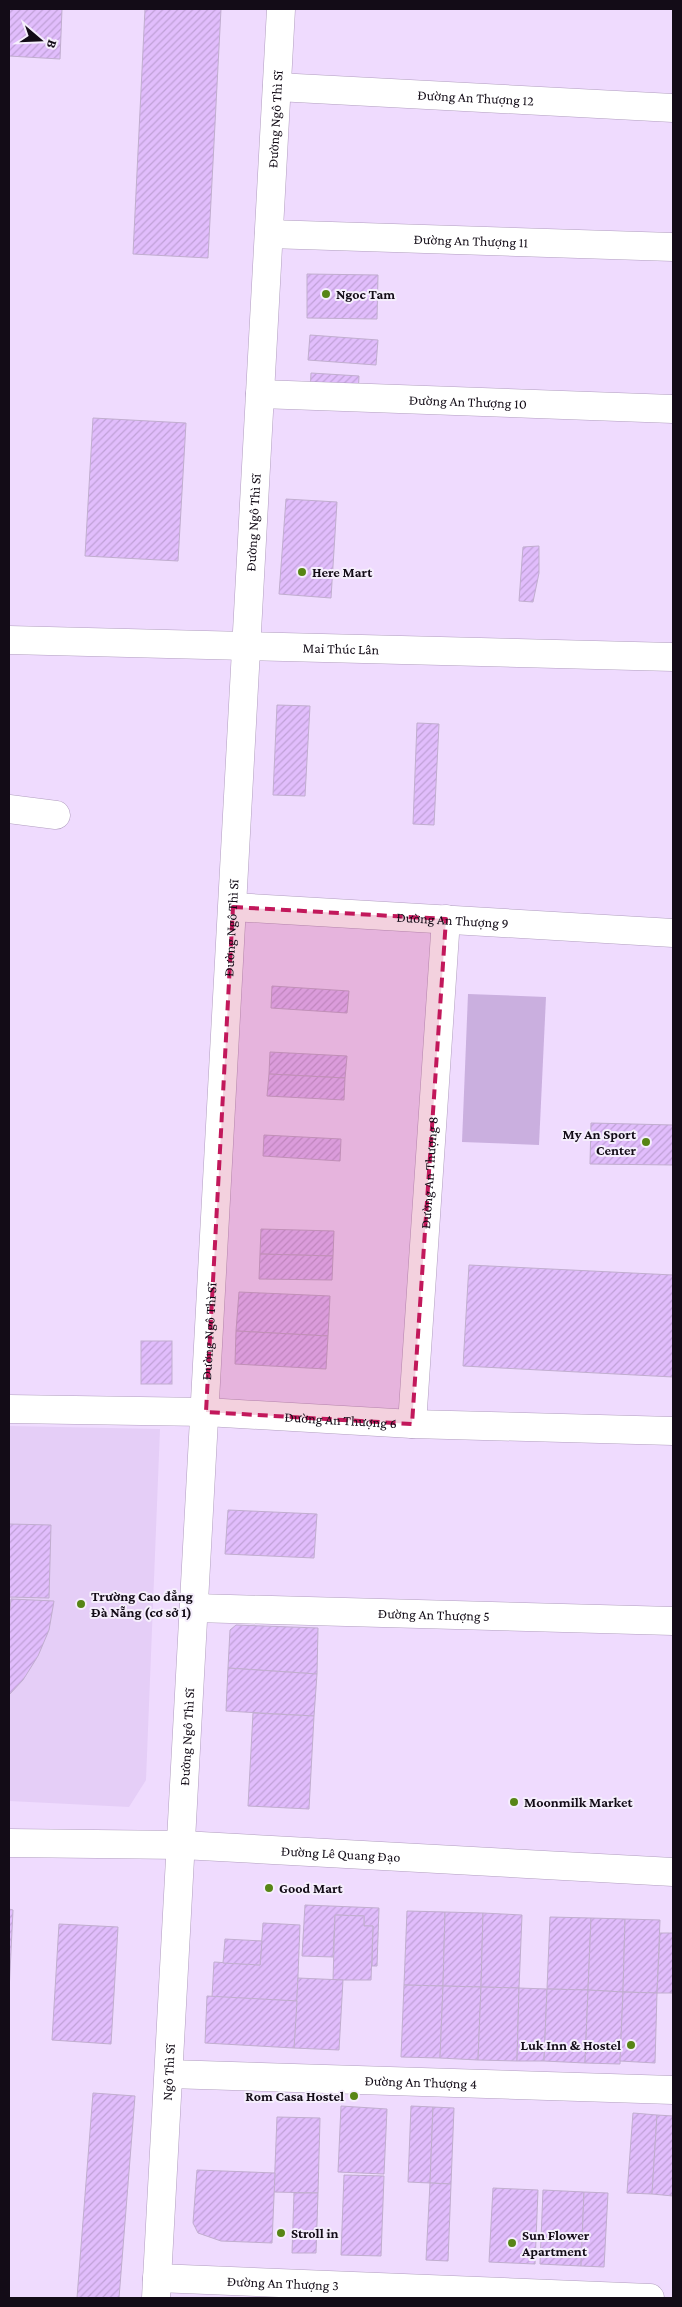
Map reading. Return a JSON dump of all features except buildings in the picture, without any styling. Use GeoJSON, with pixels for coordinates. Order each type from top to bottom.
{"type":"FeatureCollection","features":[{"type":"Feature","properties":{"kind":"street","name":"Đường Ngô Thì Sĩ"},"geometry":{"type":"LineString","coordinates":[[182,1845],[281,9]]}},
{"type":"Feature","properties":{"kind":"street","name":"Đường An Thượng 12"},"geometry":{"type":"LineString","coordinates":[[277,87],[673,108]]}},
{"type":"Feature","properties":{"kind":"street","name":"Đường An Thượng 11"},"geometry":{"type":"LineString","coordinates":[[269,234],[673,247]]}},
{"type":"Feature","properties":{"kind":"street","name":"Đường An Thượng 10"},"geometry":{"type":"LineString","coordinates":[[260,394],[673,409]]}},
{"type":"Feature","properties":{"kind":"street","name":"Mai Thúc Lân"},"geometry":{"type":"LineString","coordinates":[[9,640],[673,657]]}},
{"type":"Feature","properties":{"kind":"street"},"geometry":{"type":"LineString","coordinates":[[9,808],[56,815]]}},
{"type":"Feature","properties":{"kind":"street","name":"Đường An Thượng 9"},"geometry":{"type":"LineString","coordinates":[[232,907],[673,932]]}},
{"type":"Feature","properties":{"kind":"street","name":"Đường An Thượng 8"},"geometry":{"type":"LineString","coordinates":[[412,1424],[446,919]]}},
{"type":"Feature","properties":{"kind":"street","name":"Đường An Thượng 6"},"geometry":{"type":"LineString","coordinates":[[9,1409],[206,1412],[412,1424],[673,1430]]}},
{"type":"Feature","properties":{"kind":"street","name":"Đường An Thượng 5"},"geometry":{"type":"LineString","coordinates":[[195,1608],[673,1621]]}},
{"type":"Feature","properties":{"kind":"street","name":"Đường Lê Quang Đạo"},"geometry":{"type":"LineString","coordinates":[[9,1843],[182,1845],[673,1872]]}},
{"type":"Feature","properties":{"kind":"street","name":"Ngô Thì Sĩ"},"geometry":{"type":"LineString","coordinates":[[157,2288],[182,1845]]}},
{"type":"Feature","properties":{"kind":"street","name":"Đường An Thượng 4"},"geometry":{"type":"LineString","coordinates":[[169,2074],[673,2090]]}},
{"type":"Feature","properties":{"kind":"street","name":"Đường An Thượng 3"},"geometry":{"type":"LineString","coordinates":[[157,2288],[650,2298]]}},
{"type":"Feature","properties":{"kind":"highlighted area"},"geometry":{"type":"Polygon","coordinates":[[[233,907],[446,919],[412,1424],[206,1412],[233,907]]]}},
{"type":"Feature","properties":{"kind":"shaded area"},"geometry":{"type":"Polygon","coordinates":[[[468,994],[546,997],[539,1145],[462,1142],[468,994]]]}},
{"type":"Feature","properties":{"kind":"shaded area","name":"Trường Cao đẳng Đà Nẵng (cơ sở 1)"},"geometry":{"type":"Polygon","coordinates":[[[9,1426],[160,1429],[146,1780],[129,1807],[9,1801],[9,1426]]]}},
{"type":"Feature","properties":{"kind":"place","name":"Ngoc Tam"},"geometry":{"type":"Point","coordinates":[326,294]}},
{"type":"Feature","properties":{"kind":"place","name":"Here Mart"},"geometry":{"type":"Point","coordinates":[302,572]}},
{"type":"Feature","properties":{"kind":"place","name":"My An Sport Center"},"geometry":{"type":"Point","coordinates":[646,1142]}},
{"type":"Feature","properties":{"kind":"place","name":"Trường Cao đẳng Đà Nẵng (cơ sở 1)"},"geometry":{"type":"Point","coordinates":[81,1604]}},
{"type":"Feature","properties":{"kind":"place","name":"Moonmilk Market"},"geometry":{"type":"Point","coordinates":[514,1802]}},
{"type":"Feature","properties":{"kind":"place","name":"Good Mart"},"geometry":{"type":"Point","coordinates":[269,1888]}},
{"type":"Feature","properties":{"kind":"place","name":"Luk Inn & Hostel"},"geometry":{"type":"Point","coordinates":[631,2045]}},
{"type":"Feature","properties":{"kind":"place","name":"Rom Casa Hostel"},"geometry":{"type":"Point","coordinates":[354,2096]}},
{"type":"Feature","properties":{"kind":"place","name":"Stroll in"},"geometry":{"type":"Point","coordinates":[281,2233]}},
{"type":"Feature","properties":{"kind":"place","name":"Sun Flower Apartment"},"geometry":{"type":"Point","coordinates":[512,2243]}}]}
